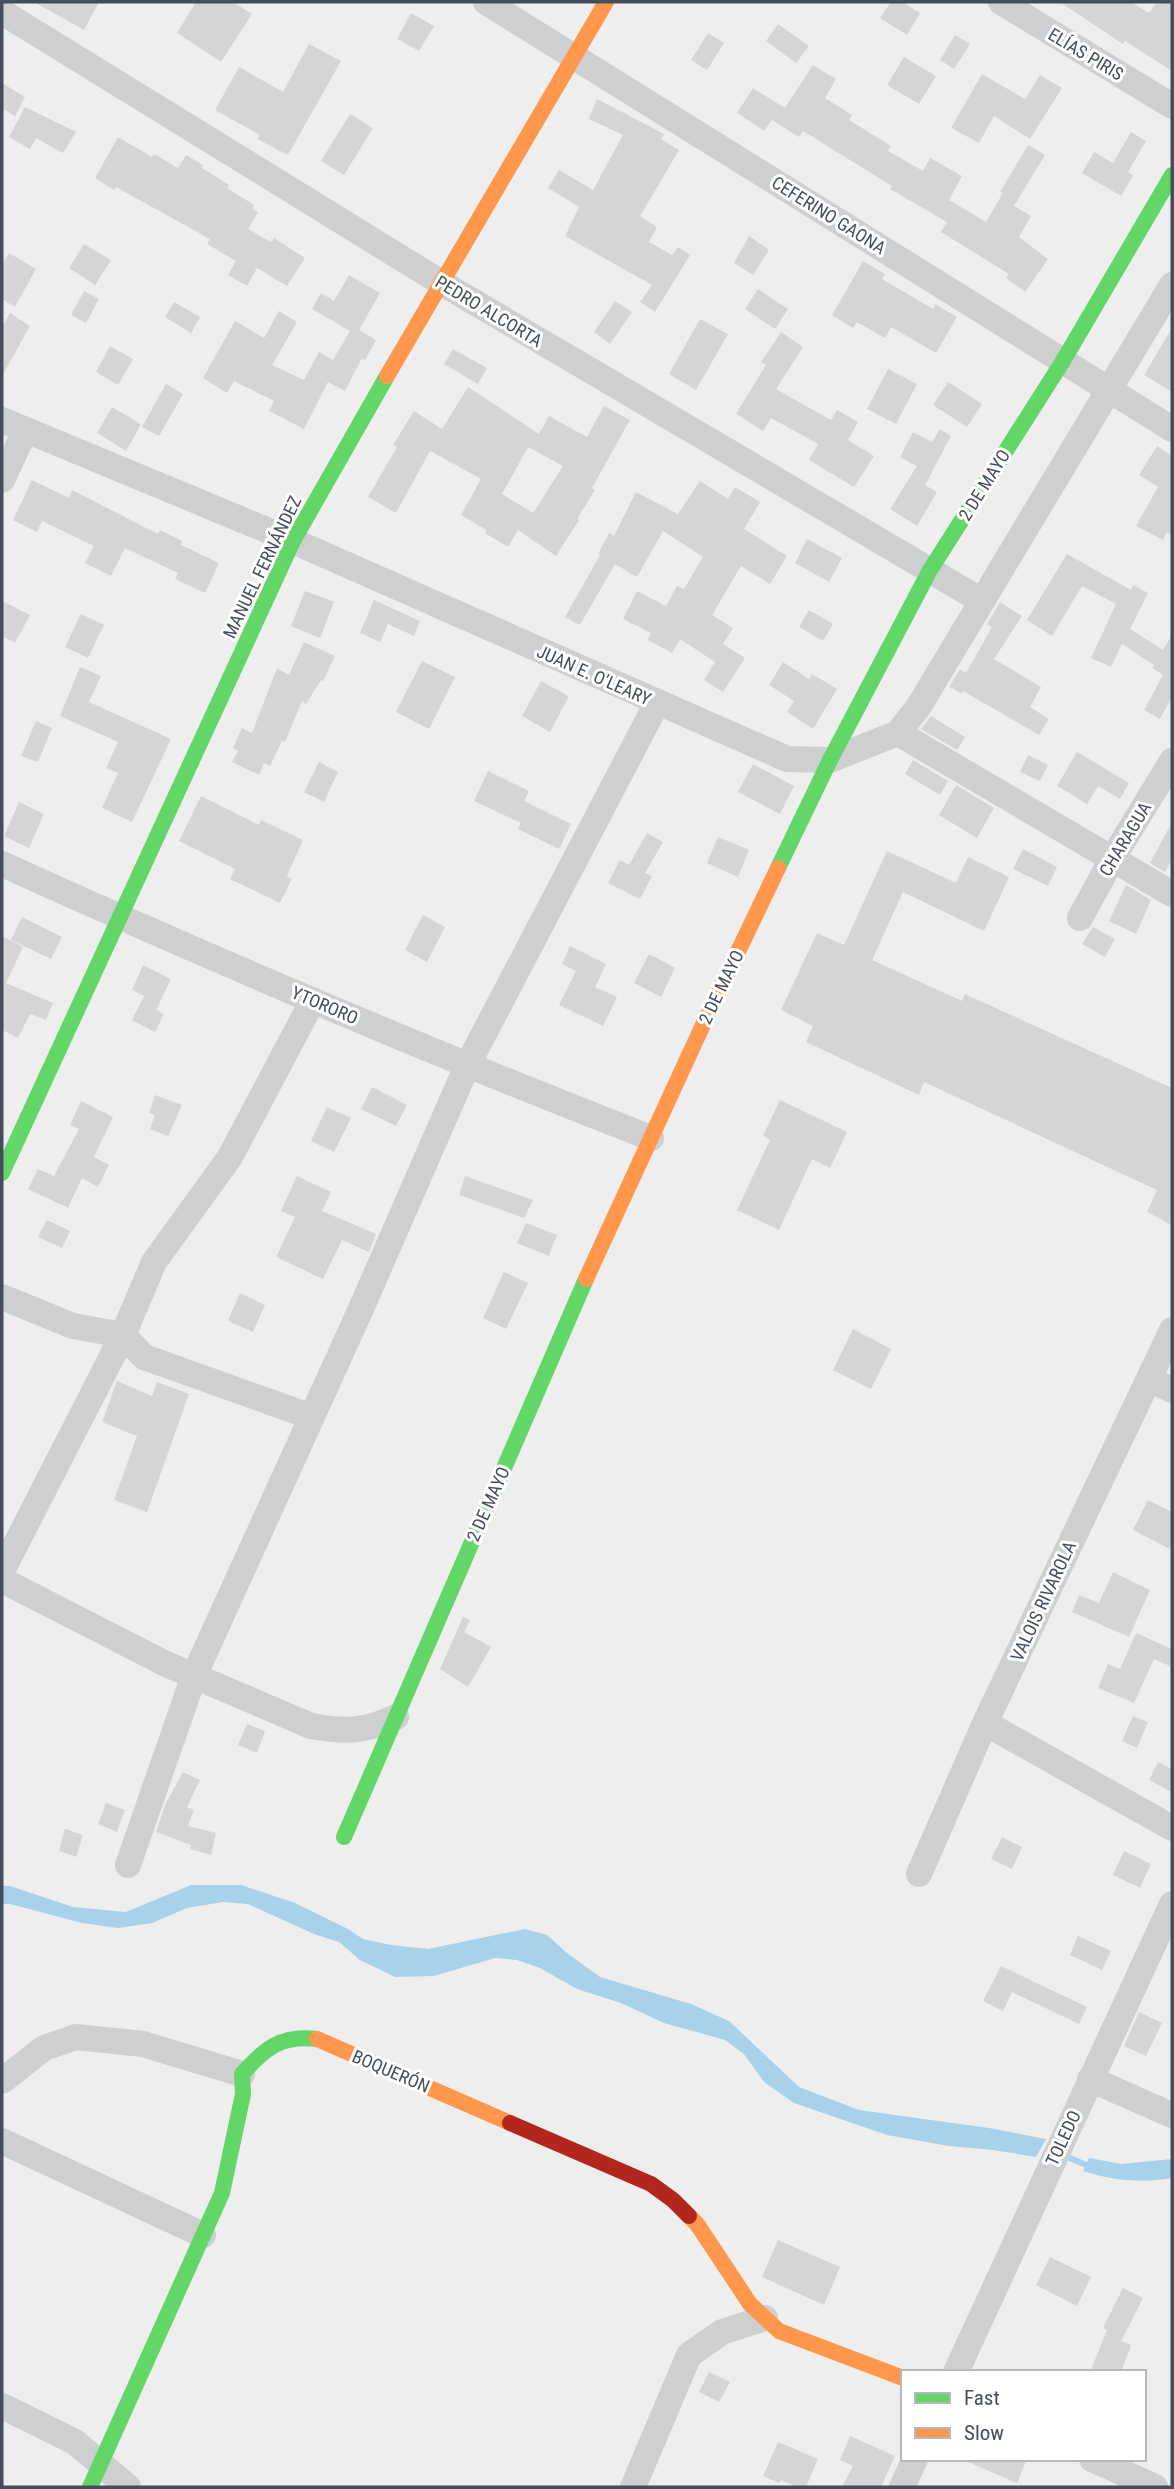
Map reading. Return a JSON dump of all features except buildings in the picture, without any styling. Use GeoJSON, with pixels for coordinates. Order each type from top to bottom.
{"type":"FeatureCollection","features":[{"type":"Feature","properties":{"kind":"street","name":"CEFERINO GAONA"},"geometry":{"type":"LineString","coordinates":[[486,2],[1172,429]]}},
{"type":"Feature","properties":{"kind":"street","name":"MANUEL FERNÁNDEZ"},"geometry":{"type":"LineString","coordinates":[[2,1173],[293,541],[440,282],[606,2]]}},
{"type":"Feature","properties":{"kind":"street","name":"ELÍAS PIRIS"},"geometry":{"type":"LineString","coordinates":[[1001,2],[1172,106]]}},
{"type":"Feature","properties":{"kind":"street","name":"PEDRO ALCORTA"},"geometry":{"type":"LineString","coordinates":[[2,12],[440,282],[982,601]]}},
{"type":"Feature","properties":{"kind":"street","name":"2 DE MAYO"},"geometry":{"type":"LineString","coordinates":[[344,1837],[591,1268],[830,760],[930,570],[1063,361],[1172,175]]}},
{"type":"Feature","properties":{"kind":"street"},"geometry":{"type":"LineString","coordinates":[[1172,285],[919,706],[898,733],[1172,894]]}},
{"type":"Feature","properties":{"kind":"street","name":"JUAN E. O'LEARY"},"geometry":{"type":"LineString","coordinates":[[13,426],[293,541],[787,759],[830,760],[898,733]]}},
{"type":"Feature","properties":{"kind":"street"},"geometry":{"type":"LineString","coordinates":[[2,480],[13,426]]}},
{"type":"Feature","properties":{"kind":"street"},"geometry":{"type":"LineString","coordinates":[[128,1865],[194,1676],[467,1066],[657,703]]}},
{"type":"Feature","properties":{"kind":"street","name":"CHARAGUA"},"geometry":{"type":"LineString","coordinates":[[1080,918],[1112,859],[1172,761]]}},
{"type":"Feature","properties":{"kind":"street","name":"YTORORO"},"geometry":{"type":"LineString","coordinates":[[2,864],[120,918],[467,1066],[651,1138]]}},
{"type":"Feature","properties":{"kind":"street"},"geometry":{"type":"LineString","coordinates":[[2,1571],[122,1335],[154,1262],[230,1157],[313,1000]]}},
{"type":"Feature","properties":{"kind":"street"},"geometry":{"type":"LineString","coordinates":[[2,1297],[73,1326],[122,1335],[144,1357],[312,1417]]}},
{"type":"Feature","properties":{"kind":"street","name":"VALOIS RIVAROLA"},"geometry":{"type":"LineString","coordinates":[[919,1874],[985,1723],[1161,1385],[1172,1330]]}},
{"type":"Feature","properties":{"kind":"street"},"geometry":{"type":"LineString","coordinates":[[2,1580],[194,1676],[311,1726],[336,1731],[372,1728],[396,1717]]}},
{"type":"Feature","properties":{"kind":"street"},"geometry":{"type":"LineString","coordinates":[[985,1723],[1172,1828]]}},
{"type":"Feature","properties":{"kind":"street","name":"TOLEDO"},"geometry":{"type":"LineString","coordinates":[[957,2370],[1172,1904]]}},
{"type":"Feature","properties":{"kind":"street"},"geometry":{"type":"LineString","coordinates":[[2,2081],[44,2048],[76,2036],[143,2044],[242,2074],[243,2094],[222,2193],[95,2475]]}},
{"type":"Feature","properties":{"kind":"street","name":"BOQUERÓN"},"geometry":{"type":"LineString","coordinates":[[242,2074],[264,2050],[298,2036],[317,2039],[651,2184],[673,2200],[697,2224],[750,2304],[779,2331],[901,2377]]}},
{"type":"Feature","properties":{"kind":"street"},"geometry":{"type":"LineString","coordinates":[[1090,2079],[1172,2115]]}},
{"type":"Feature","properties":{"kind":"street"},"geometry":{"type":"LineString","coordinates":[[2,2141],[203,2235]]}},
{"type":"Feature","properties":{"kind":"street"},"geometry":{"type":"LineString","coordinates":[[633,2487],[690,2355],[722,2332],[765,2318]]}},
{"type":"Feature","properties":{"kind":"street"},"geometry":{"type":"LineString","coordinates":[[2,2406],[75,2442],[95,2475],[128,2487]]}},
{"type":"Feature","properties":{"kind":"street"},"geometry":{"type":"LineString","coordinates":[[902,2487],[914,2461]]}},
{"type":"Feature","properties":{"kind":"street"},"geometry":{"type":"LineString","coordinates":[[1096,2461],[1155,2487]]}},
{"type":"Feature","properties":{"kind":"water"},"geometry":{"type":"Polygon","coordinates":[[[191,1885],[241,1885],[295,1903],[363,1939],[391,1945],[428,1949],[525,1929],[547,1935],[600,1977],[691,2004],[729,2021],[799,2087],[859,2110],[989,2128],[1046,2139],[1036,2157],[887,2135],[794,2103],[764,2082],[744,2054],[725,2040],[664,2023],[621,2003],[577,1989],[540,1968],[517,1960],[495,1958],[434,1976],[395,1977],[360,1960],[339,1942],[314,1934],[248,1904],[223,1902],[187,1908],[152,1923],[118,1928],[82,1923],[2,1904],[2,1886],[10,1886],[73,1907],[126,1912],[191,1885]]]}},
{"type":"Feature","properties":{"kind":"water"},"geometry":{"type":"Polygon","coordinates":[[[1089,2158],[1121,2164],[1172,2159],[1172,2178],[1127,2180],[1094,2174],[1083,2171],[1089,2158]]]}},
{"type":"Feature","properties":{"kind":"waterway"},"geometry":{"type":"LineString","coordinates":[[1063,2155],[1091,2167]]}},
{"type":"Feature","properties":{"kind":"traffic: fast"},"geometry":{"type":"LineString","coordinates":[[778,868],[830,760],[930,570],[1063,361],[1172,175]]}},
{"type":"Feature","properties":{"kind":"traffic: fast"},"geometry":{"type":"LineString","coordinates":[[2,1173],[293,541],[387,376]]}},
{"type":"Feature","properties":{"kind":"traffic: fast"},"geometry":{"type":"LineString","coordinates":[[344,1837],[586,1279]]}},
{"type":"Feature","properties":{"kind":"traffic: fast"},"geometry":{"type":"LineString","coordinates":[[90,2487],[222,2193],[243,2094],[242,2074],[258,2057],[275,2045],[293,2039],[317,2039]]}},
{"type":"Feature","properties":{"kind":"traffic: slow"},"geometry":{"type":"LineString","coordinates":[[387,376],[606,2]]}},
{"type":"Feature","properties":{"kind":"traffic: slow"},"geometry":{"type":"LineString","coordinates":[[586,1279],[778,868]]}},
{"type":"Feature","properties":{"kind":"traffic: slow"},"geometry":{"type":"LineString","coordinates":[[317,2039],[510,2123]]}},
{"type":"Feature","properties":{"kind":"traffic: slow"},"geometry":{"type":"LineString","coordinates":[[689,2216],[750,2304],[779,2331],[901,2377]]}},
{"type":"Feature","properties":{"kind":"traffic: jam"},"geometry":{"type":"LineString","coordinates":[[510,2123],[651,2184],[689,2216]]}}]}
